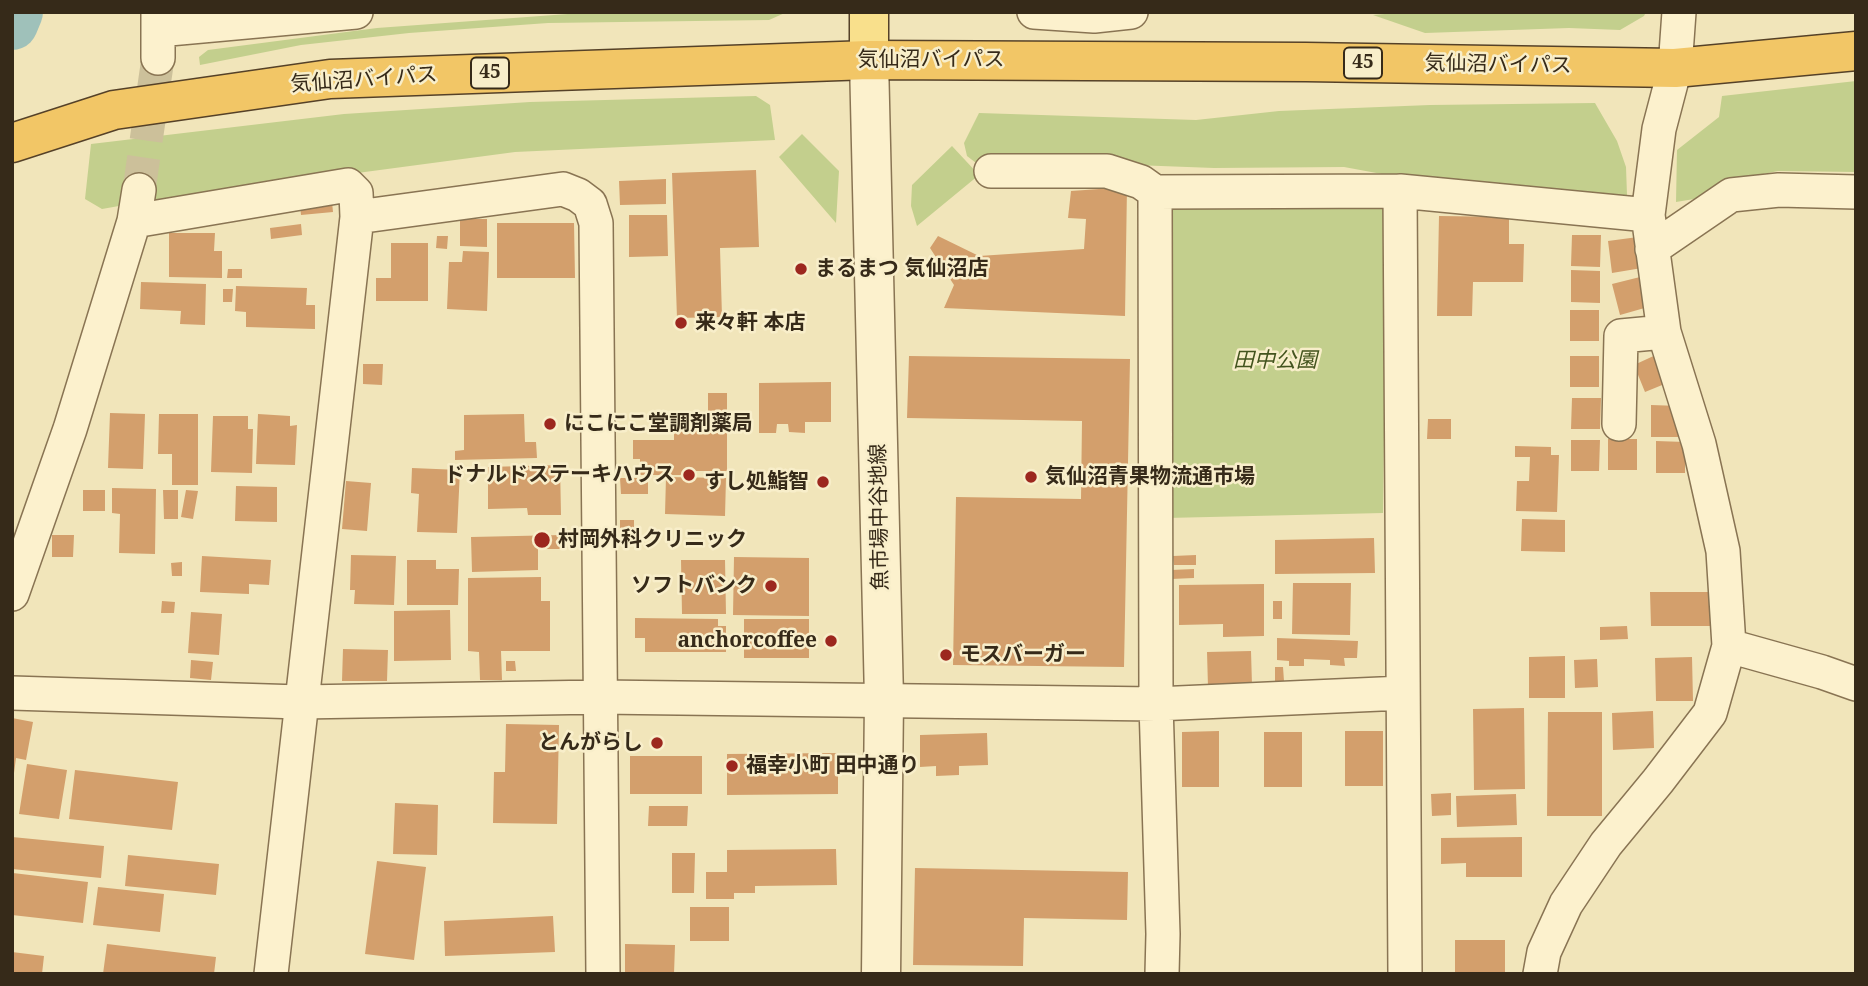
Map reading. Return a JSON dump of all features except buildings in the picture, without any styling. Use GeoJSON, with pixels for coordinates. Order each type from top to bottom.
{"type":"FeatureCollection","features":[{"type":"Feature","properties":{"kind":"highway","name":"気仙沼バイパス"},"geometry":{"type":"LineString","coordinates":[[12,143],[114,110],[330,79],[869,60],[1293,62],[1675,68],[1856,51]]}},
{"type":"Feature","properties":{"kind":"main road"},"geometry":{"type":"LineString","coordinates":[[869,12],[869,60]]}},
{"type":"Feature","properties":{"kind":"street"},"geometry":{"type":"LineString","coordinates":[[158,34],[356,12]]}},
{"type":"Feature","properties":{"kind":"street"},"geometry":{"type":"LineString","coordinates":[[1034,12],[1094,16],[1131,12]]}},
{"type":"Feature","properties":{"kind":"street"},"geometry":{"type":"LineString","coordinates":[[1540,974],[1544,952],[1566,904],[1606,844],[1710,713],[1729,646],[1723,551],[1699,444],[1664,332],[1648,215],[1659,129],[1675,68],[1679,12]]}},
{"type":"Feature","properties":{"kind":"street","name":"魚市場中谷地線"},"geometry":{"type":"LineString","coordinates":[[869,60],[884,699],[881,974]]}},
{"type":"Feature","properties":{"kind":"street"},"geometry":{"type":"LineString","coordinates":[[990,171],[1107,171],[1141,182],[1155,192],[1401,191],[1648,215]]}},
{"type":"Feature","properties":{"kind":"street"},"geometry":{"type":"LineString","coordinates":[[12,594],[70,429],[137,205],[348,185],[356,193],[357,217],[271,974]]}},
{"type":"Feature","properties":{"kind":"street"},"geometry":{"type":"LineString","coordinates":[[357,217],[563,188],[590,204],[596,223],[603,974]]}},
{"type":"Feature","properties":{"kind":"street"},"geometry":{"type":"LineString","coordinates":[[1652,249],[1731,195],[1779,190],[1856,192]]}},
{"type":"Feature","properties":{"kind":"street"},"geometry":{"type":"LineString","coordinates":[[1401,191],[1405,974]]}},
{"type":"Feature","properties":{"kind":"street"},"geometry":{"type":"LineString","coordinates":[[1155,192],[1156,704],[1162,974]]}},
{"type":"Feature","properties":{"kind":"street"},"geometry":{"type":"LineString","coordinates":[[1619,424],[1621,336],[1664,332]]}},
{"type":"Feature","properties":{"kind":"street"},"geometry":{"type":"LineString","coordinates":[[1729,646],[1856,684]]}},
{"type":"Feature","properties":{"kind":"street"},"geometry":{"type":"LineString","coordinates":[[12,693],[300,702],[600,697],[1156,704],[1403,693]]}},
{"type":"Feature","properties":{"kind":"green space"},"geometry":{"type":"Polygon","coordinates":[[[595,12],[787,12],[769,20],[548,23],[409,33],[301,45],[200,65],[199,57],[208,50],[377,28],[595,12]]]}},
{"type":"Feature","properties":{"kind":"green space"},"geometry":{"type":"Polygon","coordinates":[[[1408,12],[1646,12],[1644,16],[1620,30],[1569,28],[1425,33],[1373,15],[1408,12]]]}},
{"type":"Feature","properties":{"kind":"green space"},"geometry":{"type":"Polygon","coordinates":[[[1856,81],[1856,172],[1778,171],[1733,180],[1694,199],[1676,202],[1677,150],[1719,117],[1722,96],[1856,81]]]}},
{"type":"Feature","properties":{"kind":"green space"},"geometry":{"type":"Polygon","coordinates":[[[756,96],[770,105],[775,140],[515,152],[102,209],[85,199],[91,144],[344,114],[530,102],[756,96]]]}},
{"type":"Feature","properties":{"kind":"green space"},"geometry":{"type":"Polygon","coordinates":[[[1595,103],[1617,141],[1626,167],[1627,195],[1610,198],[1409,179],[1344,167],[1214,168],[1002,160],[980,166],[967,156],[964,143],[979,113],[1196,120],[1279,111],[1430,105],[1595,103]]]}},
{"type":"Feature","properties":{"kind":"green space"},"geometry":{"type":"Polygon","coordinates":[[[802,134],[839,171],[836,223],[779,157],[802,134]]]}},
{"type":"Feature","properties":{"kind":"green space"},"geometry":{"type":"Polygon","coordinates":[[[952,146],[979,175],[917,226],[911,206],[912,185],[952,146]]]}},
{"type":"Feature","properties":{"kind":"green space","name":"田中公園"},"geometry":{"type":"Polygon","coordinates":[[[1387,205],[1383,513],[1166,518],[1164,207],[1387,205]]]}},
{"type":"Feature","properties":{"kind":"waterway"},"geometry":{"type":"LineString","coordinates":[[12,24],[17,12]]}},
{"type":"Feature","properties":{"kind":"tunnel"},"geometry":{"type":"LineString","coordinates":[[139,190],[158,58]]}},
{"type":"Feature","properties":{"kind":"place","name":"まるまつ 気仙沼店"},"geometry":{"type":"Point","coordinates":[801,269]}},
{"type":"Feature","properties":{"kind":"place","name":"来々軒 本店"},"geometry":{"type":"Point","coordinates":[681,323]}},
{"type":"Feature","properties":{"kind":"place","name":"にこにこ堂調剤薬局"},"geometry":{"type":"Point","coordinates":[550,424]}},
{"type":"Feature","properties":{"kind":"place","name":"ドナルドステーキハウス"},"geometry":{"type":"Point","coordinates":[689,475]}},
{"type":"Feature","properties":{"kind":"place","name":"気仙沼青果物流通市場"},"geometry":{"type":"Point","coordinates":[1031,477]}},
{"type":"Feature","properties":{"kind":"place","name":"すし処鮨智"},"geometry":{"type":"Point","coordinates":[823,482]}},
{"type":"Feature","properties":{"kind":"place","name":"村岡外科クリニック"},"geometry":{"type":"Point","coordinates":[542,540]}},
{"type":"Feature","properties":{"kind":"place","name":"ソフトバンク"},"geometry":{"type":"Point","coordinates":[771,586]}},
{"type":"Feature","properties":{"kind":"place","name":"anchorcoffee"},"geometry":{"type":"Point","coordinates":[831,641]}},
{"type":"Feature","properties":{"kind":"place","name":"モスバーガー"},"geometry":{"type":"Point","coordinates":[946,655]}},
{"type":"Feature","properties":{"kind":"place","name":"とんがらし"},"geometry":{"type":"Point","coordinates":[657,743]}},
{"type":"Feature","properties":{"kind":"place","name":"福幸小町 田中通り"},"geometry":{"type":"Point","coordinates":[732,766]}}]}
